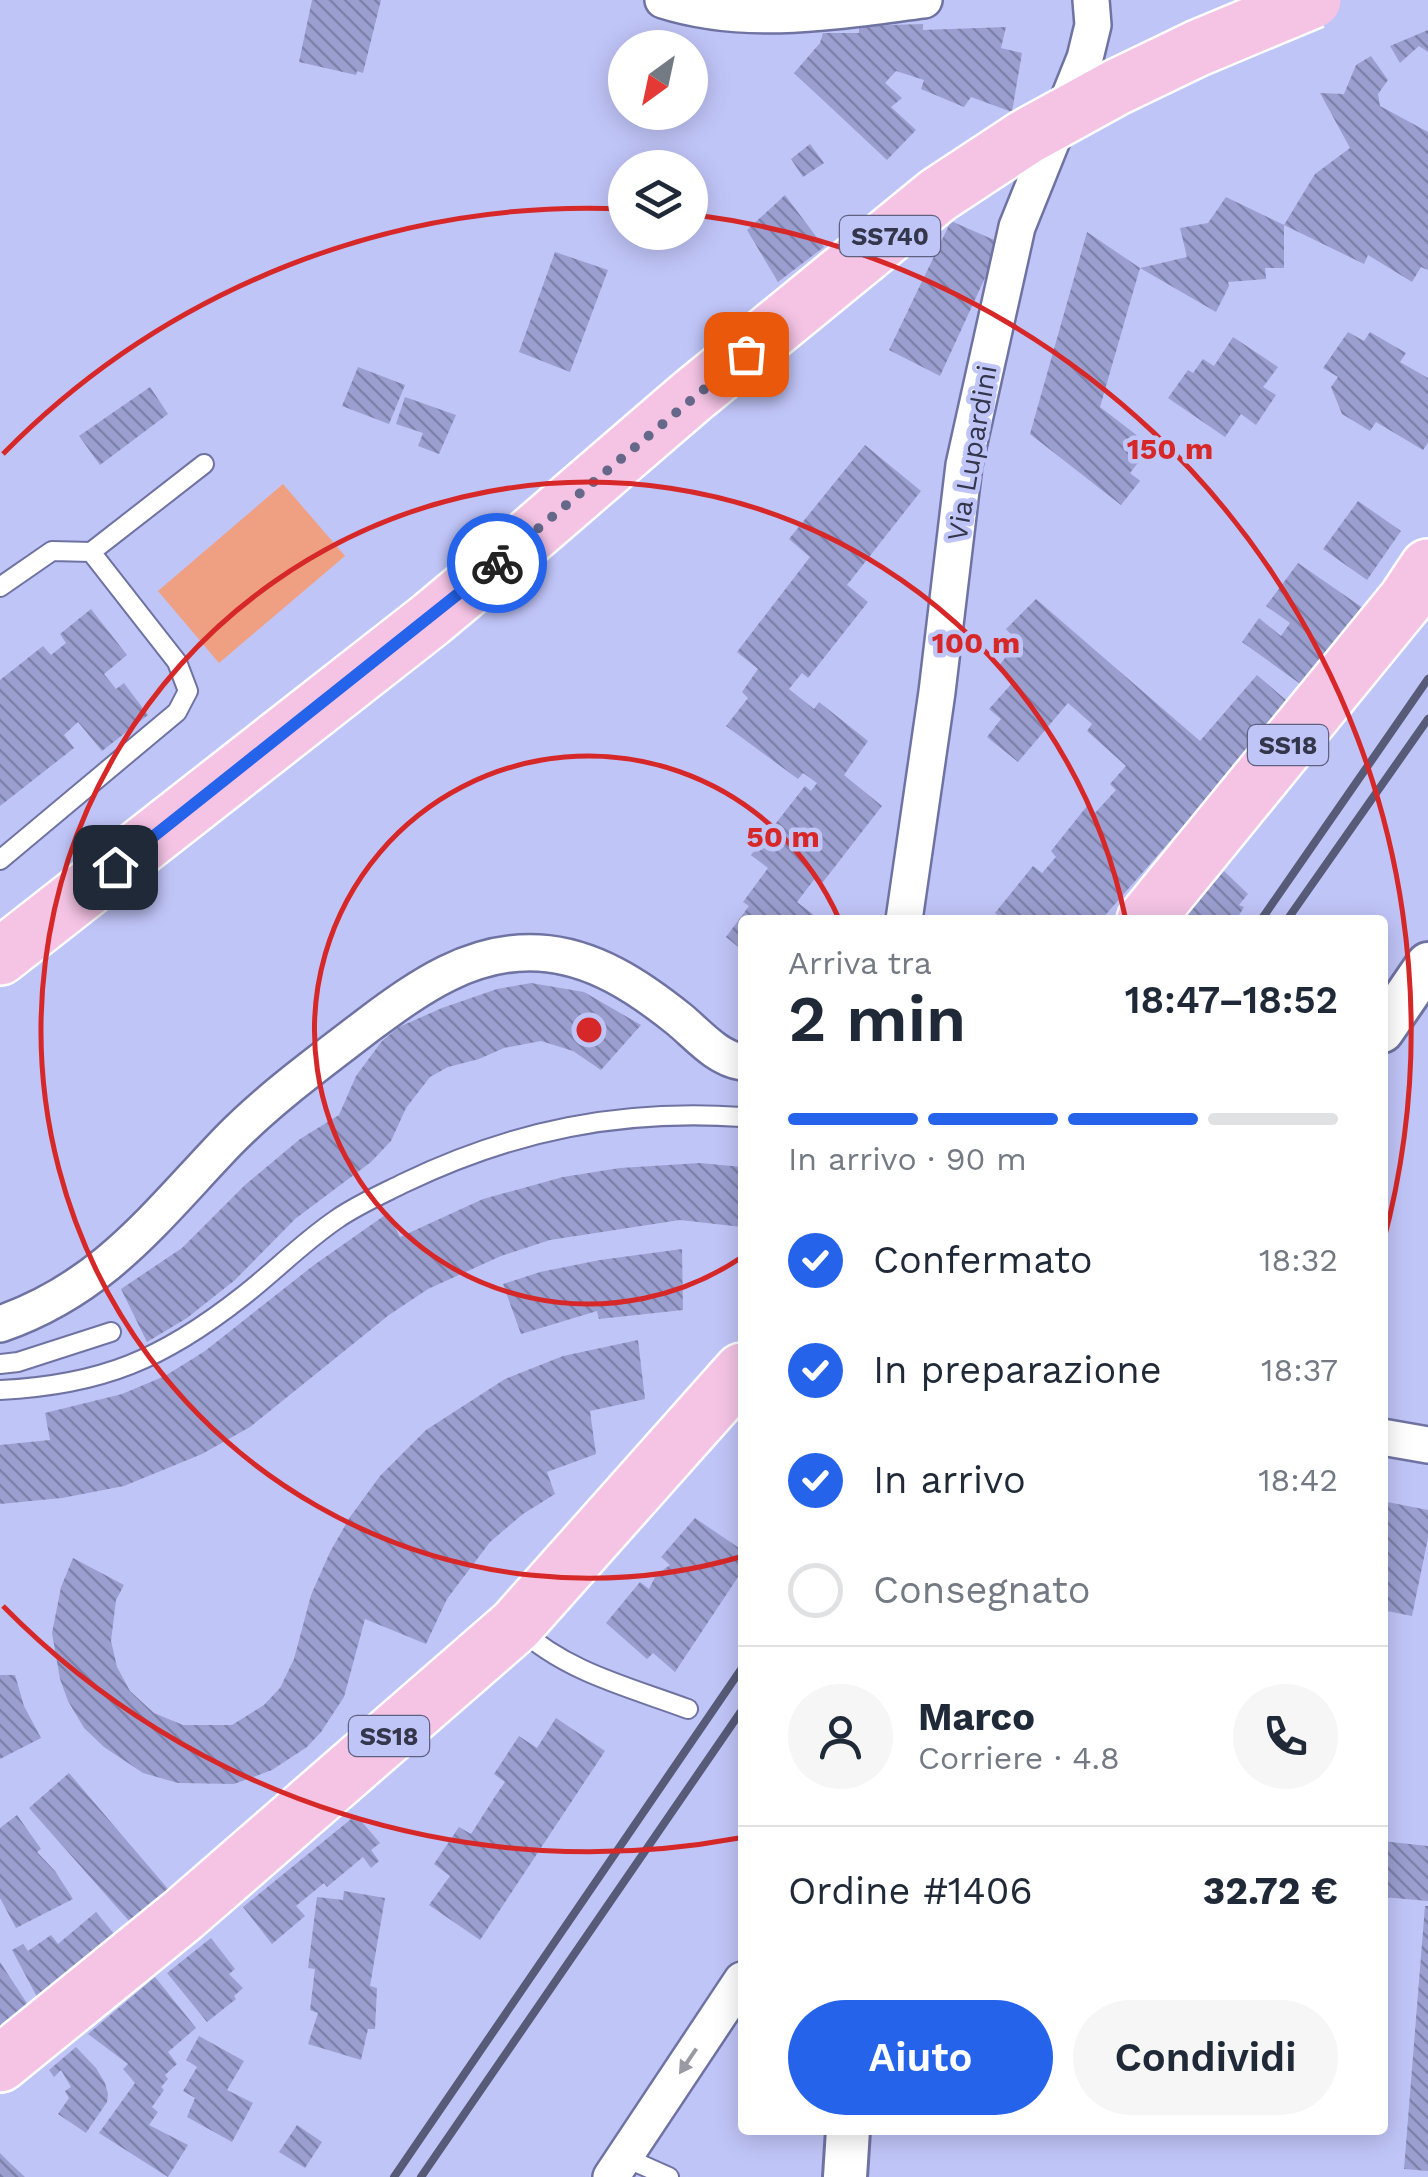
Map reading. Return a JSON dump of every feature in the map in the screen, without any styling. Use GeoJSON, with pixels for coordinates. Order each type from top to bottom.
{"type":"FeatureCollection","features":[{"type":"Feature","properties":{"kind":"main road","name":"SS740"},"geometry":{"type":"LineString","coordinates":[[0,957],[430,620],[691,397],[938,195],[1026,137],[1117,86],[1313,0]]}},
{"type":"Feature","properties":{"kind":"main road","name":"SS18"},"geometry":{"type":"LineString","coordinates":[[1149,915],[1406,600],[1428,566]]}},
{"type":"Feature","properties":{"kind":"main road","name":"SS18"},"geometry":{"type":"LineString","coordinates":[[0,2064],[183,1915],[516,1626],[738,1376]]}},
{"type":"Feature","properties":{"kind":"street"},"geometry":{"type":"LineString","coordinates":[[663,0],[696,11],[750,15],[822,13],[924,0]]}},
{"type":"Feature","properties":{"kind":"street","name":"Via Lupardini"},"geometry":{"type":"LineString","coordinates":[[905,915],[938,692],[964,464],[1017,227],[1085,58],[1093,25],[1091,0]]}},
{"type":"Feature","properties":{"kind":"street"},"geometry":{"type":"LineString","coordinates":[[0,1324],[58,1299],[132,1244],[230,1139],[296,1080],[420,986],[456,968],[503,954],[540,953],[576,960],[628,981],[717,1052],[738,1060]]}},
{"type":"Feature","properties":{"kind":"street"},"geometry":{"type":"LineString","coordinates":[[1388,1022],[1428,964]]}},
{"type":"Feature","properties":{"kind":"street"},"geometry":{"type":"LineString","coordinates":[[1388,1438],[1428,1445]]}},
{"type":"Feature","properties":{"kind":"street"},"geometry":{"type":"LineString","coordinates":[[618,2167],[738,1986]]}},
{"type":"Feature","properties":{"kind":"street"},"geometry":{"type":"LineString","coordinates":[[844,2177],[848,2135]]}},
{"type":"Feature","properties":{"kind":"lane"},"geometry":{"type":"LineString","coordinates":[[0,587],[52,551],[92,552],[204,464]]}},
{"type":"Feature","properties":{"kind":"lane"},"geometry":{"type":"LineString","coordinates":[[0,860],[177,712],[188,691],[177,662],[92,552]]}},
{"type":"Feature","properties":{"kind":"lane"},"geometry":{"type":"LineString","coordinates":[[0,1390],[48,1388],[101,1377],[178,1344],[244,1296],[338,1218],[457,1158],[589,1121],[683,1113],[738,1117]]}},
{"type":"Feature","properties":{"kind":"lane"},"geometry":{"type":"LineString","coordinates":[[0,1364],[18,1362],[111,1332]]}},
{"type":"Feature","properties":{"kind":"lane"},"geometry":{"type":"LineString","coordinates":[[516,1626],[568,1665],[688,1709]]}},
{"type":"Feature","properties":{"kind":"lane"},"geometry":{"type":"LineString","coordinates":[[618,2167],[670,2177]]}},
{"type":"Feature","properties":{"kind":"shaded area"},"geometry":{"type":"Polygon","coordinates":[[[283,484],[345,556],[219,663],[158,591],[283,484]]]}},
{"type":"Feature","properties":{"kind":"building"},"geometry":{"type":"Polygon","coordinates":[[[312,0],[381,0],[363,73],[357,71],[356,75],[299,62],[312,0]]]}},
{"type":"Feature","properties":{"kind":"building"},"geometry":{"type":"Polygon","coordinates":[[[923,24],[923,30],[1006,27],[1001,48],[1022,53],[1012,112],[971,97],[964,107],[921,89],[924,80],[896,71],[885,83],[902,98],[891,107],[916,130],[887,160],[794,73],[820,43],[823,33],[859,33],[859,26],[923,24]]]}},
{"type":"Feature","properties":{"kind":"building"},"geometry":{"type":"Polygon","coordinates":[[[1428,30],[1428,52],[1419,46],[1400,63],[1390,46],[1428,30]]]}},
{"type":"Feature","properties":{"kind":"building"},"geometry":{"type":"Polygon","coordinates":[[[1371,56],[1388,80],[1378,94],[1380,106],[1428,132],[1428,270],[1421,267],[1412,282],[1368,255],[1364,264],[1284,225],[1315,174],[1350,148],[1320,93],[1344,94],[1356,65],[1371,56]]]}},
{"type":"Feature","properties":{"kind":"building"},"geometry":{"type":"Polygon","coordinates":[[[810,144],[824,163],[803,177],[791,159],[810,144]]]}},
{"type":"Feature","properties":{"kind":"building"},"geometry":{"type":"Polygon","coordinates":[[[785,195],[824,247],[778,282],[747,230],[785,195]]]}},
{"type":"Feature","properties":{"kind":"building"},"geometry":{"type":"Polygon","coordinates":[[[1226,197],[1284,225],[1284,268],[1265,268],[1266,279],[1228,282],[1216,312],[1140,268],[1187,257],[1180,228],[1208,223],[1226,197]]]}},
{"type":"Feature","properties":{"kind":"building"},"geometry":{"type":"Polygon","coordinates":[[[951,221],[1001,243],[940,376],[889,350],[951,221]]]}},
{"type":"Feature","properties":{"kind":"building"},"geometry":{"type":"Polygon","coordinates":[[[1087,232],[1140,268],[1100,407],[1143,440],[1144,455],[1130,473],[1140,481],[1121,505],[1030,434],[1087,232]]]}},
{"type":"Feature","properties":{"kind":"building"},"geometry":{"type":"Polygon","coordinates":[[[555,252],[608,270],[570,372],[519,352],[555,252]]]}},
{"type":"Feature","properties":{"kind":"building"},"geometry":{"type":"Polygon","coordinates":[[[1348,332],[1364,341],[1370,332],[1406,353],[1400,362],[1428,378],[1428,443],[1423,450],[1376,422],[1370,431],[1342,414],[1331,387],[1338,377],[1323,368],[1348,332]]]}},
{"type":"Feature","properties":{"kind":"building"},"geometry":{"type":"Polygon","coordinates":[[[1233,337],[1278,367],[1263,387],[1276,395],[1256,425],[1241,414],[1225,437],[1168,398],[1188,370],[1193,373],[1203,359],[1214,366],[1233,337]]]}},
{"type":"Feature","properties":{"kind":"building"},"geometry":{"type":"Polygon","coordinates":[[[358,367],[405,385],[389,424],[342,406],[358,367]]]}},
{"type":"Feature","properties":{"kind":"building"},"geometry":{"type":"Polygon","coordinates":[[[150,387],[168,414],[100,465],[79,436],[150,387]]]}},
{"type":"Feature","properties":{"kind":"building"},"geometry":{"type":"Polygon","coordinates":[[[405,397],[456,415],[439,454],[418,446],[423,433],[396,424],[405,397]]]}},
{"type":"Feature","properties":{"kind":"building"},"geometry":{"type":"Polygon","coordinates":[[[865,445],[921,491],[847,585],[868,602],[808,678],[802,673],[789,689],[814,709],[819,702],[868,741],[844,775],[882,806],[823,882],[816,877],[797,902],[814,915],[742,915],[749,906],[743,902],[768,868],[751,855],[805,786],[811,791],[817,783],[803,773],[798,779],[726,726],[748,698],[742,692],[758,669],[737,652],[810,557],[789,539],[865,445]]]}},
{"type":"Feature","properties":{"kind":"building"},"geometry":{"type":"Polygon","coordinates":[[[1358,501],[1401,531],[1367,580],[1323,549],[1358,501]]]}},
{"type":"Feature","properties":{"kind":"building"},"geometry":{"type":"Polygon","coordinates":[[[1298,563],[1363,608],[1306,688],[1242,642],[1259,618],[1281,636],[1290,623],[1266,606],[1298,563]]]}},
{"type":"Feature","properties":{"kind":"building"},"geometry":{"type":"Polygon","coordinates":[[[1036,599],[1200,741],[1257,675],[1293,706],[1105,915],[995,913],[1033,866],[1042,873],[1056,857],[1051,851],[1087,806],[1095,813],[1116,790],[1110,784],[1126,766],[1087,731],[1092,724],[1068,703],[1018,762],[987,737],[1001,719],[989,709],[1014,681],[998,667],[1008,654],[1003,649],[1013,636],[1006,629],[1036,599]]]}},
{"type":"Feature","properties":{"kind":"building"},"geometry":{"type":"Polygon","coordinates":[[[91,609],[127,655],[104,674],[116,689],[124,683],[148,715],[102,751],[78,722],[64,735],[74,748],[0,806],[0,680],[43,646],[51,655],[66,643],[60,634],[91,609]]]}},
{"type":"Feature","properties":{"kind":"building"},"geometry":{"type":"Polygon","coordinates":[[[1224,871],[1248,894],[1239,905],[1244,907],[1239,915],[1186,915],[1224,871]]]}},
{"type":"Feature","properties":{"kind":"building"},"geometry":{"type":"Polygon","coordinates":[[[738,921],[738,947],[726,937],[738,921]]]}},
{"type":"Feature","properties":{"kind":"building"},"geometry":{"type":"Polygon","coordinates":[[[531,983],[584,992],[641,1025],[601,1070],[573,1051],[541,1041],[504,1048],[430,1077],[406,1108],[391,1141],[371,1162],[295,1219],[235,1280],[187,1318],[147,1342],[121,1289],[182,1248],[245,1185],[300,1139],[339,1115],[356,1076],[382,1041],[399,1027],[442,1008],[497,989],[531,983]]]}},
{"type":"Feature","properties":{"kind":"building"},"geometry":{"type":"Polygon","coordinates":[[[700,1163],[738,1167],[738,1227],[680,1220],[550,1240],[501,1256],[428,1289],[389,1315],[250,1427],[202,1454],[124,1486],[0,1504],[0,1445],[50,1440],[45,1413],[122,1394],[165,1376],[205,1351],[314,1265],[388,1213],[400,1237],[483,1199],[563,1177],[620,1168],[700,1163]]]}},
{"type":"Feature","properties":{"kind":"building"},"geometry":{"type":"Polygon","coordinates":[[[682,1249],[683,1310],[599,1319],[597,1311],[521,1334],[503,1284],[600,1260],[682,1249]]]}},
{"type":"Feature","properties":{"kind":"building"},"geometry":{"type":"Polygon","coordinates":[[[638,1340],[645,1399],[590,1411],[596,1454],[547,1472],[555,1494],[490,1542],[447,1599],[426,1644],[365,1619],[344,1697],[307,1747],[272,1770],[234,1784],[178,1783],[143,1773],[84,1728],[60,1679],[52,1633],[61,1587],[73,1558],[124,1585],[116,1600],[111,1641],[117,1667],[130,1691],[154,1713],[183,1725],[232,1725],[264,1705],[280,1688],[294,1659],[311,1595],[330,1552],[380,1476],[426,1430],[505,1379],[563,1356],[638,1340]]]}},
{"type":"Feature","properties":{"kind":"building"},"geometry":{"type":"Polygon","coordinates":[[[1388,1502],[1428,1510],[1428,1538],[1412,1616],[1388,1611],[1388,1502]]]}},
{"type":"Feature","properties":{"kind":"building"},"geometry":{"type":"Polygon","coordinates":[[[695,1518],[738,1547],[738,1577],[675,1672],[653,1653],[647,1659],[606,1623],[640,1582],[649,1589],[656,1575],[670,1565],[661,1557],[695,1518]]]}},
{"type":"Feature","properties":{"kind":"building"},"geometry":{"type":"Polygon","coordinates":[[[0,1675],[15,1675],[24,1706],[41,1738],[0,1759],[0,1675]]]}},
{"type":"Feature","properties":{"kind":"building"},"geometry":{"type":"Polygon","coordinates":[[[556,1718],[605,1751],[480,1940],[429,1905],[450,1876],[434,1864],[459,1827],[471,1834],[505,1782],[494,1774],[519,1736],[537,1748],[556,1718]]]}},
{"type":"Feature","properties":{"kind":"building"},"geometry":{"type":"Polygon","coordinates":[[[69,1773],[168,1889],[129,1921],[29,1808],[69,1773]]]}},
{"type":"Feature","properties":{"kind":"building"},"geometry":{"type":"Polygon","coordinates":[[[17,1815],[41,1849],[37,1852],[73,1899],[16,1928],[0,1898],[0,1828],[17,1815]]]}},
{"type":"Feature","properties":{"kind":"building"},"geometry":{"type":"Polygon","coordinates":[[[356,1815],[380,1843],[371,1850],[379,1861],[371,1868],[363,1857],[327,1887],[324,1883],[296,1906],[305,1916],[272,1944],[243,1907],[356,1815]]]}},
{"type":"Feature","properties":{"kind":"building"},"geometry":{"type":"Polygon","coordinates":[[[1388,1842],[1428,1846],[1428,1901],[1388,1898],[1388,1842]]]}},
{"type":"Feature","properties":{"kind":"building"},"geometry":{"type":"Polygon","coordinates":[[[344,1891],[385,1898],[370,1986],[377,1988],[375,2029],[368,2029],[361,2060],[308,2044],[318,2013],[310,2010],[315,1969],[308,1968],[317,1897],[343,1900],[344,1891]]]}},
{"type":"Feature","properties":{"kind":"building"},"geometry":{"type":"Polygon","coordinates":[[[1428,1906],[1428,2171],[1404,2169],[1428,1906]]]}},
{"type":"Feature","properties":{"kind":"building"},"geometry":{"type":"Polygon","coordinates":[[[96,1912],[125,1947],[44,2010],[12,1950],[23,1944],[28,1951],[51,1935],[58,1944],[96,1912]]]}},
{"type":"Feature","properties":{"kind":"building"},"geometry":{"type":"Polygon","coordinates":[[[211,1938],[235,1969],[229,1974],[243,1988],[234,1996],[236,1999],[207,2022],[167,1973],[211,1938]]]}},
{"type":"Feature","properties":{"kind":"building"},"geometry":{"type":"Polygon","coordinates":[[[0,1962],[32,2011],[0,2036],[0,1962]]]}},
{"type":"Feature","properties":{"kind":"building"},"geometry":{"type":"Polygon","coordinates":[[[155,1977],[196,2028],[168,2052],[177,2064],[165,2075],[168,2079],[161,2087],[164,2090],[152,2107],[158,2112],[149,2125],[188,2145],[168,2177],[99,2133],[135,2083],[123,2069],[128,2064],[88,2034],[155,1977]]]}},
{"type":"Feature","properties":{"kind":"building"},"geometry":{"type":"Polygon","coordinates":[[[199,2036],[244,2061],[227,2090],[253,2103],[232,2142],[187,2117],[195,2098],[183,2091],[197,2067],[186,2060],[199,2036]]]}},
{"type":"Feature","properties":{"kind":"building"},"geometry":{"type":"Polygon","coordinates":[[[76,2047],[96,2068],[108,2094],[107,2102],[86,2133],[58,2114],[69,2098],[65,2091],[71,2087],[61,2070],[54,2077],[49,2070],[76,2047]]]}},
{"type":"Feature","properties":{"kind":"building"},"geometry":{"type":"Polygon","coordinates":[[[297,2125],[322,2142],[305,2168],[279,2152],[297,2125]]]}},
{"type":"Feature","properties":{"kind":"building"},"geometry":{"type":"Polygon","coordinates":[[[0,2153],[11,2164],[25,2177],[0,2177],[0,2153]]]}},
{"type":"Feature","properties":{"kind":"railway"},"geometry":{"type":"LineString","coordinates":[[1264,915],[1428,679]]}},
{"type":"Feature","properties":{"kind":"railway"},"geometry":{"type":"LineString","coordinates":[[1291,915],[1428,719]]}},
{"type":"Feature","properties":{"kind":"railway"},"geometry":{"type":"LineString","coordinates":[[394,2177],[738,1674]]}},
{"type":"Feature","properties":{"kind":"railway"},"geometry":{"type":"LineString","coordinates":[[421,2177],[738,1716]]}},
{"type":"Feature","properties":{"kind":"way so far"},"geometry":{"type":"LineString","coordinates":[[497,563],[746,354]]}},
{"type":"Feature","properties":{"kind":"route"},"geometry":{"type":"LineString","coordinates":[[115,867],[497,563]]}}]}
